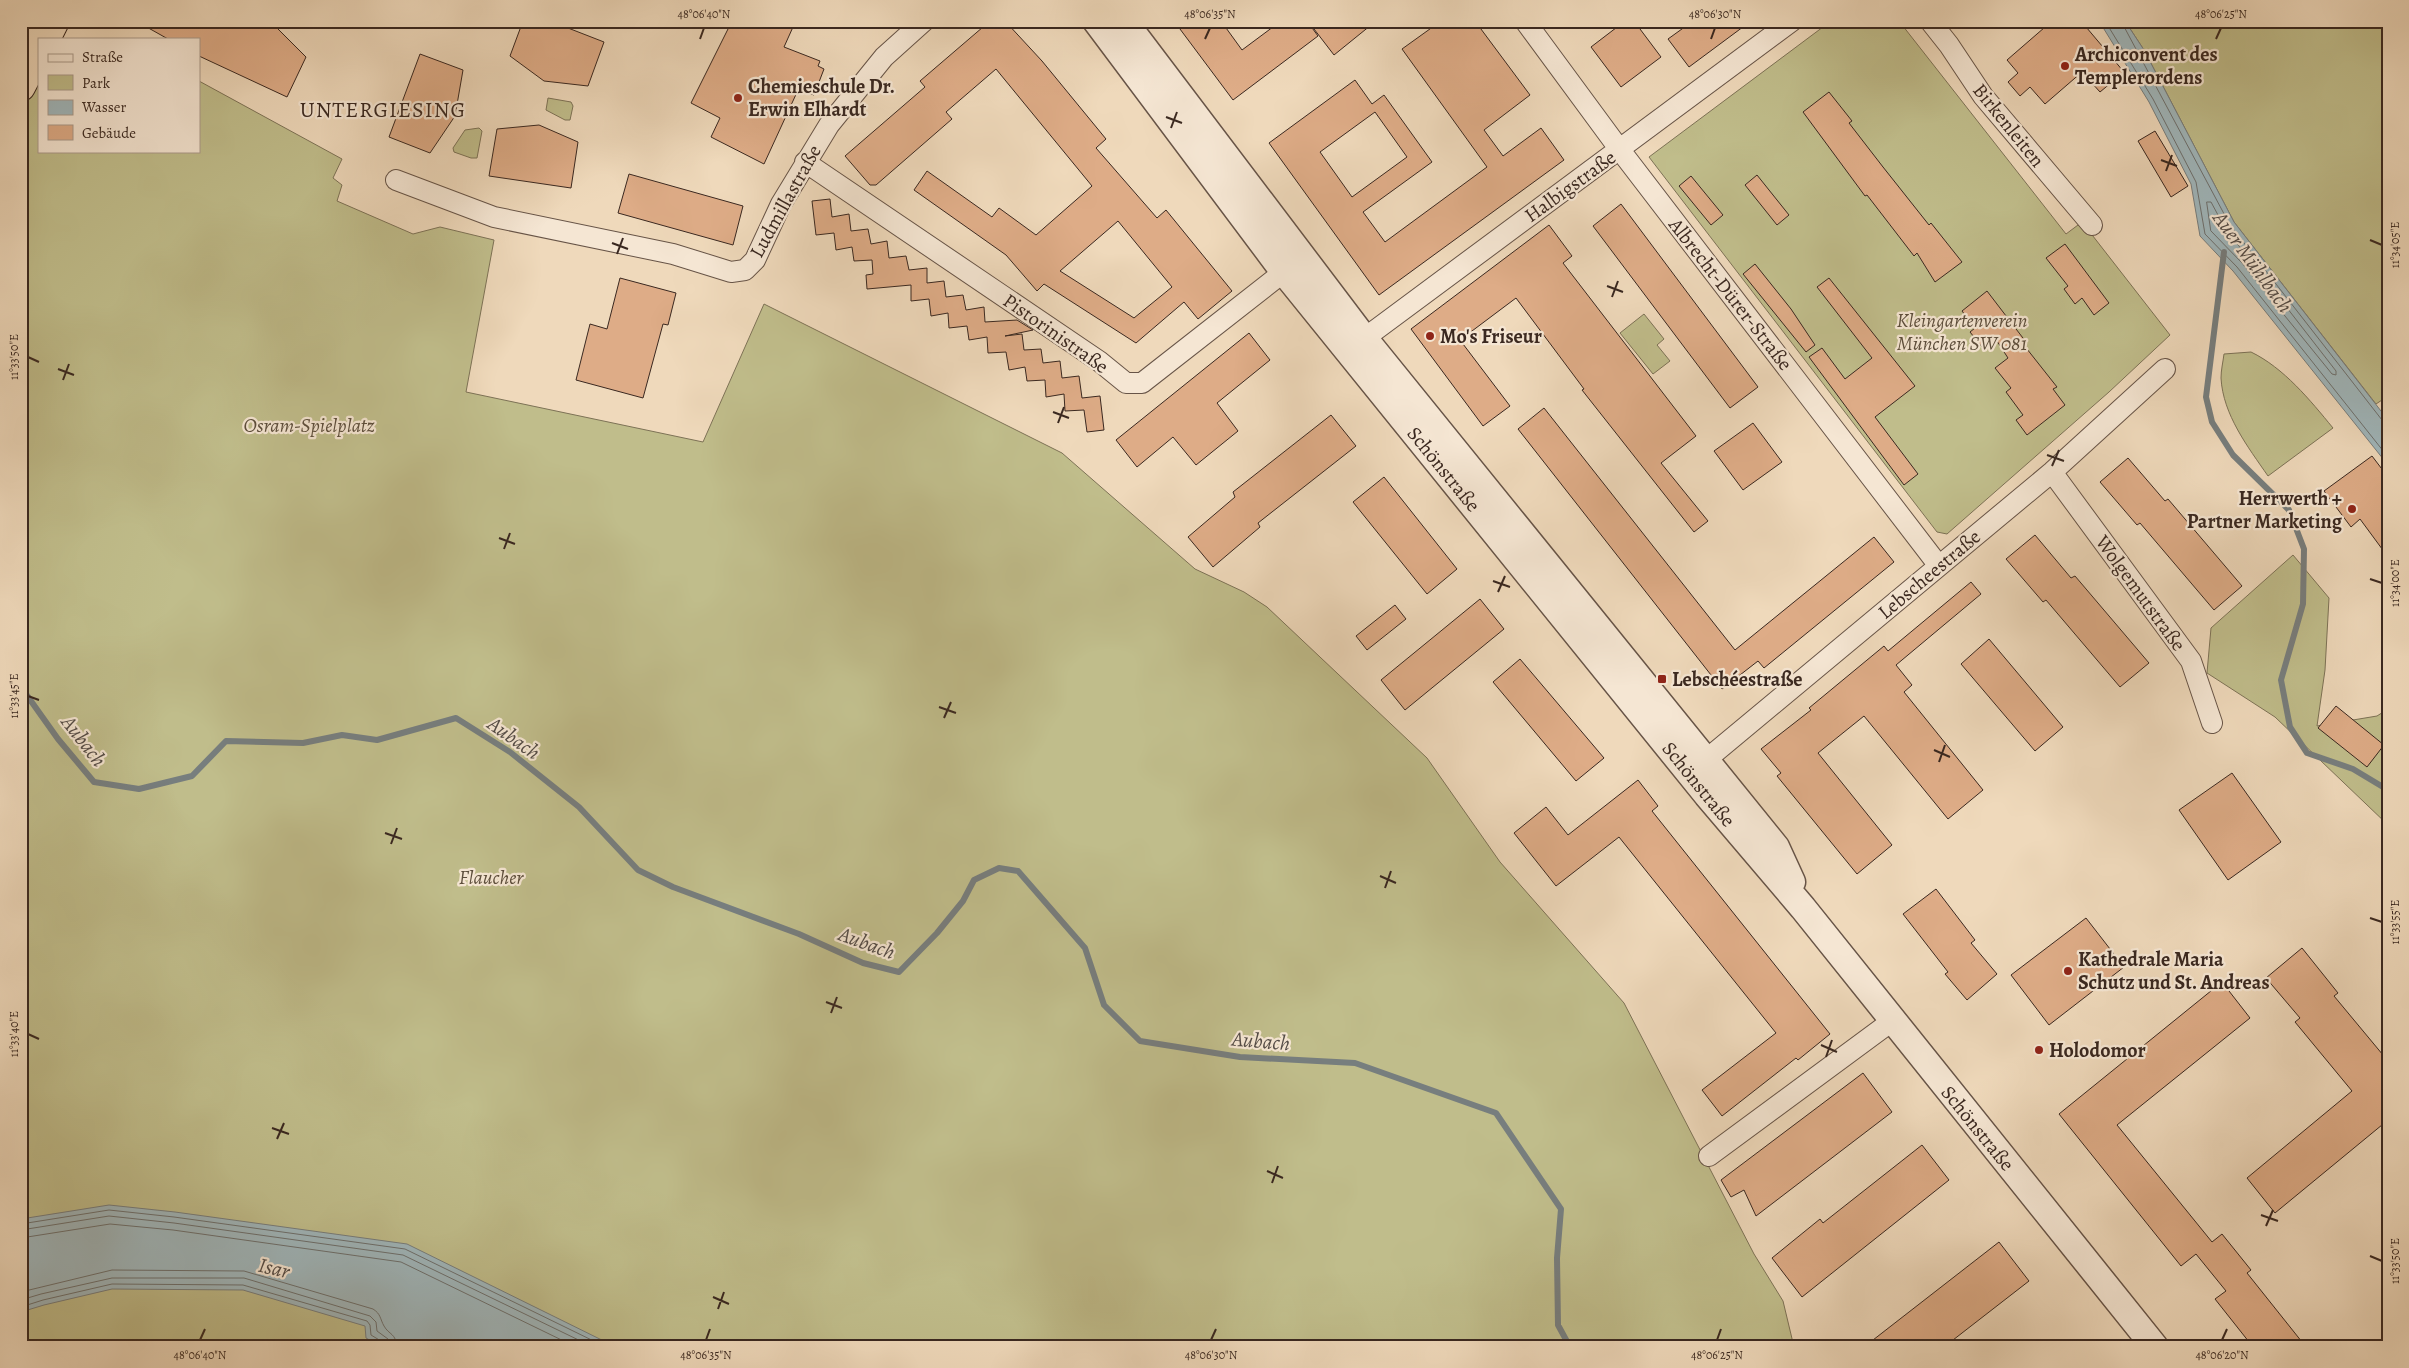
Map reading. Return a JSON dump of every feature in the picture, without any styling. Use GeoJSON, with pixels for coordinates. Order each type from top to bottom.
{"type":"FeatureCollection","features":[{"type":"Feature","properties":{"kind":"highway"},"geometry":{"type":"LineString","coordinates":[[21,42],[32,21]]}},
{"type":"Feature","properties":{"kind":"highway"},"geometry":{"type":"LineString","coordinates":[[46,38],[55,21]]}},
{"type":"Feature","properties":{"kind":"highway"},"geometry":{"type":"LineString","coordinates":[[21,87],[38,55]]}},
{"type":"Feature","properties":{"kind":"street","name":"Ludmillastraße"},"geometry":{"type":"LineString","coordinates":[[396,180],[494,217],[673,254],[730,272],[745,270],[755,260],[781,204],[829,125],[884,57],[924,21]]}},
{"type":"Feature","properties":{"kind":"street","name":"Schönstraße"},"geometry":{"type":"LineString","coordinates":[[1096,21],[1698,767],[1776,846],[1803,908],[2155,1347]]}},
{"type":"Feature","properties":{"kind":"street","name":"Schönstraße"},"geometry":{"type":"LineString","coordinates":[[1124,21],[1293,265]]}},
{"type":"Feature","properties":{"kind":"street","name":"Albrecht-Dürer-Straße"},"geometry":{"type":"LineString","coordinates":[[1525,21],[1620,150],[1939,566]]}},
{"type":"Feature","properties":{"kind":"street","name":"Halbigstraße"},"geometry":{"type":"LineString","coordinates":[[1355,344],[1620,150],[1792,21]]}},
{"type":"Feature","properties":{"kind":"street","name":"Birkenleiten"},"geometry":{"type":"LineString","coordinates":[[1930,21],[1949,45],[1983,96],[2092,225]]}},
{"type":"Feature","properties":{"kind":"street","name":"Pistorinistraße"},"geometry":{"type":"LineString","coordinates":[[805,162],[1099,361],[1126,383],[1142,383],[1293,265]]}},
{"type":"Feature","properties":{"kind":"street","name":"Lebscheestraße"},"geometry":{"type":"LineString","coordinates":[[1698,767],[2052,472],[2165,370]]}},
{"type":"Feature","properties":{"kind":"street","name":"Wolgemutstraße"},"geometry":{"type":"LineString","coordinates":[[2052,472],[2191,661],[2212,723]]}},
{"type":"Feature","properties":{"kind":"street"},"geometry":{"type":"LineString","coordinates":[[1709,1156],[1892,1021]]}},
{"type":"Feature","properties":{"kind":"green space","name":"Kleingartenverein München SW 081"},"geometry":{"type":"Polygon","coordinates":[[[1831,21],[1899,21],[2066,234],[2082,222],[2170,335],[2109,392],[1947,534],[1937,532],[1649,157],[1831,21]]]}},
{"type":"Feature","properties":{"kind":"green space"},"geometry":{"type":"Polygon","coordinates":[[[2125,21],[2385,21],[2388,25],[2388,396],[2376,404],[2234,222],[2144,50],[2125,21]]]}},
{"type":"Feature","properties":{"kind":"green space","name":"Flaucher"},"geometry":{"type":"Polygon","coordinates":[[[21,32],[38,39],[38,152],[200,152],[200,82],[342,159],[333,178],[342,185],[337,201],[413,234],[440,227],[494,240],[466,392],[703,442],[764,304],[1062,453],[1195,569],[1244,592],[1267,607],[1427,758],[1500,862],[1624,1003],[1754,1254],[1783,1301],[1794,1347],[21,1347],[21,32]]]}},
{"type":"Feature","properties":{"kind":"green space"},"geometry":{"type":"Polygon","coordinates":[[[548,98],[571,102],[573,106],[570,120],[565,120],[546,110],[548,98]]]}},
{"type":"Feature","properties":{"kind":"green space"},"geometry":{"type":"Polygon","coordinates":[[[479,128],[482,131],[477,158],[471,158],[454,152],[453,148],[465,130],[479,128]]]}},
{"type":"Feature","properties":{"kind":"green space"},"geometry":{"type":"Polygon","coordinates":[[[1644,314],[1664,339],[1657,345],[1670,361],[1653,374],[1620,333],[1644,314]]]}},
{"type":"Feature","properties":{"kind":"green space"},"geometry":{"type":"Polygon","coordinates":[[[2251,352],[2285,376],[2306,396],[2333,428],[2268,476],[2231,418],[2226,405],[2221,378],[2224,354],[2251,352]]]}},
{"type":"Feature","properties":{"kind":"green space"},"geometry":{"type":"Polygon","coordinates":[[[2293,555],[2329,598],[2325,670],[2317,726],[2377,716],[2388,709],[2388,825],[2275,717],[2207,673],[2211,628],[2293,555]]]}},
{"type":"Feature","properties":{"kind":"water","name":"Auer Mühlbach"},"geometry":{"type":"Polygon","coordinates":[[[2099,21],[2125,21],[2144,50],[2234,222],[2388,420],[2388,465],[2233,271],[2200,236],[2191,184],[2149,102],[2099,21]]]}},
{"type":"Feature","properties":{"kind":"water","name":"Isar"},"geometry":{"type":"Polygon","coordinates":[[[109,1205],[175,1212],[407,1244],[616,1347],[382,1347],[366,1338],[365,1326],[243,1290],[112,1289],[21,1312],[21,1219],[109,1205]]]}},
{"type":"Feature","properties":{"kind":"building"},"geometry":{"type":"Polygon","coordinates":[[[136,21],[270,21],[306,57],[287,97],[200,56],[200,38],[166,38],[136,21]]]}},
{"type":"Feature","properties":{"kind":"building"},"geometry":{"type":"Polygon","coordinates":[[[523,21],[550,21],[604,42],[588,86],[544,81],[510,56],[523,21]]]}},
{"type":"Feature","properties":{"kind":"building"},"geometry":{"type":"Polygon","coordinates":[[[732,21],[782,21],[793,27],[784,47],[820,61],[818,66],[824,69],[814,95],[798,90],[764,164],[711,137],[720,118],[691,103],[732,21]]]}},
{"type":"Feature","properties":{"kind":"building"},"geometry":{"type":"Polygon","coordinates":[[[990,21],[1005,21],[1042,61],[1106,139],[1096,148],[1157,218],[1166,210],[1232,291],[1198,319],[1184,302],[1136,343],[1044,284],[1037,291],[1006,255],[914,190],[927,171],[992,217],[999,208],[1036,235],[1092,186],[996,69],[946,112],[952,119],[876,185],[870,185],[845,156],[925,87],[920,81],[990,21]],[[1118,221],[1060,271],[1134,318],[1172,287],[1118,221]]]}},
{"type":"Feature","properties":{"kind":"building"},"geometry":{"type":"Polygon","coordinates":[[[1174,21],[1221,21],[1242,50],[1281,21],[1307,21],[1318,36],[1233,100],[1174,21]]]}},
{"type":"Feature","properties":{"kind":"building"},"geometry":{"type":"Polygon","coordinates":[[[1324,21],[1376,21],[1334,55],[1314,29],[1324,21]]]}},
{"type":"Feature","properties":{"kind":"building"},"geometry":{"type":"Polygon","coordinates":[[[1441,21],[1475,21],[1530,95],[1484,130],[1503,156],[1541,128],[1564,160],[1379,295],[1269,143],[1355,80],[1372,104],[1384,95],[1432,162],[1363,212],[1385,242],[1487,167],[1402,49],[1441,21]],[[1375,112],[1320,152],[1352,197],[1407,157],[1375,112]]]}},
{"type":"Feature","properties":{"kind":"building"},"geometry":{"type":"Polygon","coordinates":[[[1625,21],[1634,21],[1661,57],[1621,87],[1591,47],[1625,21]]]}},
{"type":"Feature","properties":{"kind":"building"},"geometry":{"type":"Polygon","coordinates":[[[1693,21],[1751,21],[1689,67],[1668,39],[1693,21]]]}},
{"type":"Feature","properties":{"kind":"building","name":"Archiconvent des Templerordens"},"geometry":{"type":"Polygon","coordinates":[[[2052,21],[2081,21],[2124,72],[2100,92],[2082,72],[2045,104],[2030,87],[2020,96],[2008,82],[2018,73],[2007,60],[2052,21]]]}},
{"type":"Feature","properties":{"kind":"building"},"geometry":{"type":"Polygon","coordinates":[[[420,54],[463,70],[455,116],[430,153],[389,137],[420,54]]]}},
{"type":"Feature","properties":{"kind":"building"},"geometry":{"type":"Polygon","coordinates":[[[1829,92],[1852,121],[1849,123],[1883,167],[1929,225],[1931,223],[1962,262],[1935,282],[1917,253],[1914,256],[1867,195],[1865,196],[1803,112],[1829,92]]]}},
{"type":"Feature","properties":{"kind":"building"},"geometry":{"type":"Polygon","coordinates":[[[539,125],[578,142],[571,188],[489,176],[497,129],[539,125]]]}},
{"type":"Feature","properties":{"kind":"building"},"geometry":{"type":"Polygon","coordinates":[[[2155,131],[2188,186],[2171,197],[2138,141],[2155,131]]]}},
{"type":"Feature","properties":{"kind":"building"},"geometry":{"type":"Polygon","coordinates":[[[629,174],[743,206],[733,245],[618,213],[629,174]]]}},
{"type":"Feature","properties":{"kind":"building"},"geometry":{"type":"Polygon","coordinates":[[[1757,175],[1789,215],[1777,225],[1745,185],[1757,175]]]}},
{"type":"Feature","properties":{"kind":"building"},"geometry":{"type":"Polygon","coordinates":[[[1691,176],[1723,215],[1711,225],[1679,186],[1691,176]]]}},
{"type":"Feature","properties":{"kind":"building"},"geometry":{"type":"Polygon","coordinates":[[[830,199],[832,217],[849,214],[851,231],[868,229],[871,244],[887,241],[889,258],[906,256],[909,270],[927,268],[927,283],[944,281],[946,297],[963,295],[966,310],[984,307],[985,322],[1017,320],[1033,330],[1005,336],[1022,334],[1024,350],[1041,349],[1043,363],[1060,361],[1062,378],[1079,376],[1082,398],[1100,396],[1104,430],[1087,432],[1084,410],[1065,411],[1064,394],[1046,397],[1045,380],[1027,381],[1025,367],[1009,370],[1006,352],[988,353],[987,337],[969,340],[967,326],[949,328],[948,313],[931,316],[929,299],[911,301],[911,285],[867,289],[866,275],[873,274],[872,260],[854,261],[852,247],[836,250],[834,233],[816,235],[812,201],[830,199]]]}},
{"type":"Feature","properties":{"kind":"building"},"geometry":{"type":"Polygon","coordinates":[[[1621,204],[1758,387],[1730,408],[1593,226],[1621,204]]]}},
{"type":"Feature","properties":{"kind":"building"},"geometry":{"type":"Polygon","coordinates":[[[1549,225],[1572,256],[1563,263],[1696,436],[1661,463],[1708,521],[1694,532],[1582,390],[1584,389],[1516,298],[1460,340],[1510,406],[1483,426],[1411,329],[1549,225]]]}},
{"type":"Feature","properties":{"kind":"building"},"geometry":{"type":"Polygon","coordinates":[[[2065,244],[2109,303],[2094,315],[2082,298],[2075,304],[2064,289],[2068,286],[2046,258],[2065,244]]]}},
{"type":"Feature","properties":{"kind":"building"},"geometry":{"type":"Polygon","coordinates":[[[1755,264],[1791,309],[1815,345],[1806,352],[1743,274],[1755,264]]]}},
{"type":"Feature","properties":{"kind":"building"},"geometry":{"type":"Polygon","coordinates":[[[620,278],[676,293],[668,325],[663,324],[643,398],[576,380],[590,324],[607,329],[620,278]]]}},
{"type":"Feature","properties":{"kind":"building"},"geometry":{"type":"Polygon","coordinates":[[[1829,278],[1915,386],[1875,417],[1918,474],[1904,485],[1809,357],[1822,348],[1845,379],[1872,358],[1817,287],[1829,278]]]}},
{"type":"Feature","properties":{"kind":"building"},"geometry":{"type":"Polygon","coordinates":[[[1987,291],[2026,342],[2023,344],[2057,387],[2053,389],[2065,405],[2027,435],[2016,420],[2023,415],[2006,392],[2011,388],[1995,368],[2008,358],[1995,338],[1982,347],[1970,332],[1975,328],[1962,311],[1987,291]]]}},
{"type":"Feature","properties":{"kind":"building"},"geometry":{"type":"Polygon","coordinates":[[[1249,333],[1270,360],[1217,403],[1238,431],[1196,465],[1173,437],[1137,467],[1116,440],[1249,333]]]}},
{"type":"Feature","properties":{"kind":"building"},"geometry":{"type":"Polygon","coordinates":[[[1544,408],[1735,650],[1874,537],[1894,562],[1764,668],[1758,661],[1722,689],[1518,429],[1544,408]]]}},
{"type":"Feature","properties":{"kind":"building"},"geometry":{"type":"Polygon","coordinates":[[[1331,415],[1356,446],[1258,523],[1260,527],[1213,567],[1188,537],[1235,497],[1233,492],[1331,415]]]}},
{"type":"Feature","properties":{"kind":"building"},"geometry":{"type":"Polygon","coordinates":[[[1753,423],[1782,462],[1743,490],[1714,451],[1753,423]]]}},
{"type":"Feature","properties":{"kind":"building"},"geometry":{"type":"Polygon","coordinates":[[[2372,456],[2388,477],[2388,557],[2360,519],[2351,527],[2324,491],[2372,456]]]}},
{"type":"Feature","properties":{"kind":"building"},"geometry":{"type":"Polygon","coordinates":[[[2128,458],[2165,501],[2168,499],[2242,586],[2214,610],[2140,523],[2137,525],[2100,482],[2128,458]]]}},
{"type":"Feature","properties":{"kind":"building"},"geometry":{"type":"Polygon","coordinates":[[[1384,477],[1457,569],[1427,594],[1353,502],[1384,477]]]}},
{"type":"Feature","properties":{"kind":"building"},"geometry":{"type":"Polygon","coordinates":[[[2035,535],[2071,578],[2075,576],[2149,663],[2120,687],[2046,600],[2043,602],[2006,559],[2035,535]]]}},
{"type":"Feature","properties":{"kind":"building"},"geometry":{"type":"Polygon","coordinates":[[[1971,582],[1981,594],[1896,665],[1912,685],[1904,692],[1983,790],[1948,819],[1864,716],[1818,753],[1892,845],[1857,874],[1777,776],[1781,773],[1761,749],[1811,710],[1809,708],[1884,646],[1888,651],[1971,582]]]}},
{"type":"Feature","properties":{"kind":"building"},"geometry":{"type":"Polygon","coordinates":[[[1480,599],[1504,629],[1405,710],[1381,680],[1480,599]]]}},
{"type":"Feature","properties":{"kind":"building"},"geometry":{"type":"Polygon","coordinates":[[[1395,605],[1406,619],[1367,650],[1356,636],[1395,605]]]}},
{"type":"Feature","properties":{"kind":"building"},"geometry":{"type":"Polygon","coordinates":[[[1989,639],[2063,727],[2035,751],[1961,664],[1989,639]]]}},
{"type":"Feature","properties":{"kind":"building"},"geometry":{"type":"Polygon","coordinates":[[[1520,659],[1604,758],[1576,781],[1493,682],[1520,659]]]}},
{"type":"Feature","properties":{"kind":"building"},"geometry":{"type":"Polygon","coordinates":[[[2336,706],[2384,745],[2367,767],[2318,728],[2336,706]]]}},
{"type":"Feature","properties":{"kind":"building"},"geometry":{"type":"Polygon","coordinates":[[[2232,773],[2281,842],[2228,880],[2179,810],[2232,773]]]}},
{"type":"Feature","properties":{"kind":"building"},"geometry":{"type":"Polygon","coordinates":[[[1638,780],[1658,806],[1652,811],[1830,1034],[1722,1116],[1702,1090],[1776,1033],[1619,837],[1556,886],[1514,833],[1546,807],[1568,835],[1638,780]]]}},
{"type":"Feature","properties":{"kind":"building"},"geometry":{"type":"Polygon","coordinates":[[[1936,889],[1975,940],[1971,943],[1997,974],[1967,1000],[1945,974],[1948,972],[1903,914],[1936,889]]]}},
{"type":"Feature","properties":{"kind":"building","name":"Kathedrale Maria Schutz und St. Andreas"},"geometry":{"type":"Polygon","coordinates":[[[2086,918],[2124,967],[2049,1025],[2011,975],[2086,918]]]}},
{"type":"Feature","properties":{"kind":"building"},"geometry":{"type":"Polygon","coordinates":[[[2302,948],[2338,993],[2334,996],[2388,1061],[2388,1120],[2275,1213],[2247,1178],[2352,1091],[2295,1022],[2300,1018],[2266,978],[2302,948]]]}},
{"type":"Feature","properties":{"kind":"building"},"geometry":{"type":"Polygon","coordinates":[[[2222,982],[2250,1018],[2117,1125],[2212,1242],[2222,1234],[2251,1270],[2247,1273],[2306,1347],[2253,1347],[2215,1299],[2226,1291],[2196,1254],[2181,1266],[2059,1114],[2222,982]]]}},
{"type":"Feature","properties":{"kind":"building"},"geometry":{"type":"Polygon","coordinates":[[[1863,1073],[1892,1112],[1756,1216],[1744,1190],[1731,1197],[1721,1180],[1863,1073]]]}},
{"type":"Feature","properties":{"kind":"building"},"geometry":{"type":"Polygon","coordinates":[[[1922,1145],[1949,1180],[1802,1297],[1772,1258],[1820,1219],[1823,1223],[1922,1145]]]}},
{"type":"Feature","properties":{"kind":"building"},"geometry":{"type":"Polygon","coordinates":[[[1999,1242],[2029,1281],[1944,1347],[1864,1347],[1999,1242]]]}},
{"type":"Feature","properties":{"kind":"waterway","name":"Auer Mühlbach"},"geometry":{"type":"LineString","coordinates":[[2224,252],[2206,397],[2212,422],[2233,455],[2289,510],[2304,549],[2303,604],[2281,680],[2290,727],[2307,753],[2353,769],[2388,790]]}},
{"type":"Feature","properties":{"kind":"waterway","name":"Aubach"},"geometry":{"type":"LineString","coordinates":[[21,687],[58,739],[94,782],[139,789],[192,776],[226,741],[303,743],[342,735],[377,740],[456,718],[510,752],[579,807],[638,870],[673,887],[799,934],[863,963],[899,972],[937,933],[963,901],[974,880],[999,868],[1018,871],[1085,948],[1104,1005],[1140,1041],[1240,1057],[1355,1063],[1496,1113],[1561,1209],[1557,1258],[1558,1325],[1570,1347]]}},
{"type":"Feature","properties":{"kind":"place","name":"Archiconvent des Templerordens"},"geometry":{"type":"Point","coordinates":[2065,66]}},
{"type":"Feature","properties":{"kind":"place","name":"Chemieschule Dr. Erwin Elhardt"},"geometry":{"type":"Point","coordinates":[738,98]}},
{"type":"Feature","properties":{"kind":"place","name":"Mo's Friseur"},"geometry":{"type":"Point","coordinates":[1430,336]}},
{"type":"Feature","properties":{"kind":"place","name":"Herrwerth + Partner Marketing"},"geometry":{"type":"Point","coordinates":[2352,509]}},
{"type":"Feature","properties":{"kind":"place","name":"Lebschéestraße"},"geometry":{"type":"Point","coordinates":[1662,679]}},
{"type":"Feature","properties":{"kind":"place","name":"Kathedrale Maria Schutz und St. Andreas"},"geometry":{"type":"Point","coordinates":[2068,971]}},
{"type":"Feature","properties":{"kind":"place","name":"Holodomor"},"geometry":{"type":"Point","coordinates":[2039,1050]}},
{"type":"Feature","properties":{"kind":"district","name":"UNTERGIESING"},"geometry":{"type":"Point","coordinates":[383,109]}},
{"type":"Feature","properties":{"kind":"park label","name":"Osram-Spielplatz"},"geometry":{"type":"Point","coordinates":[309,425]}}]}
